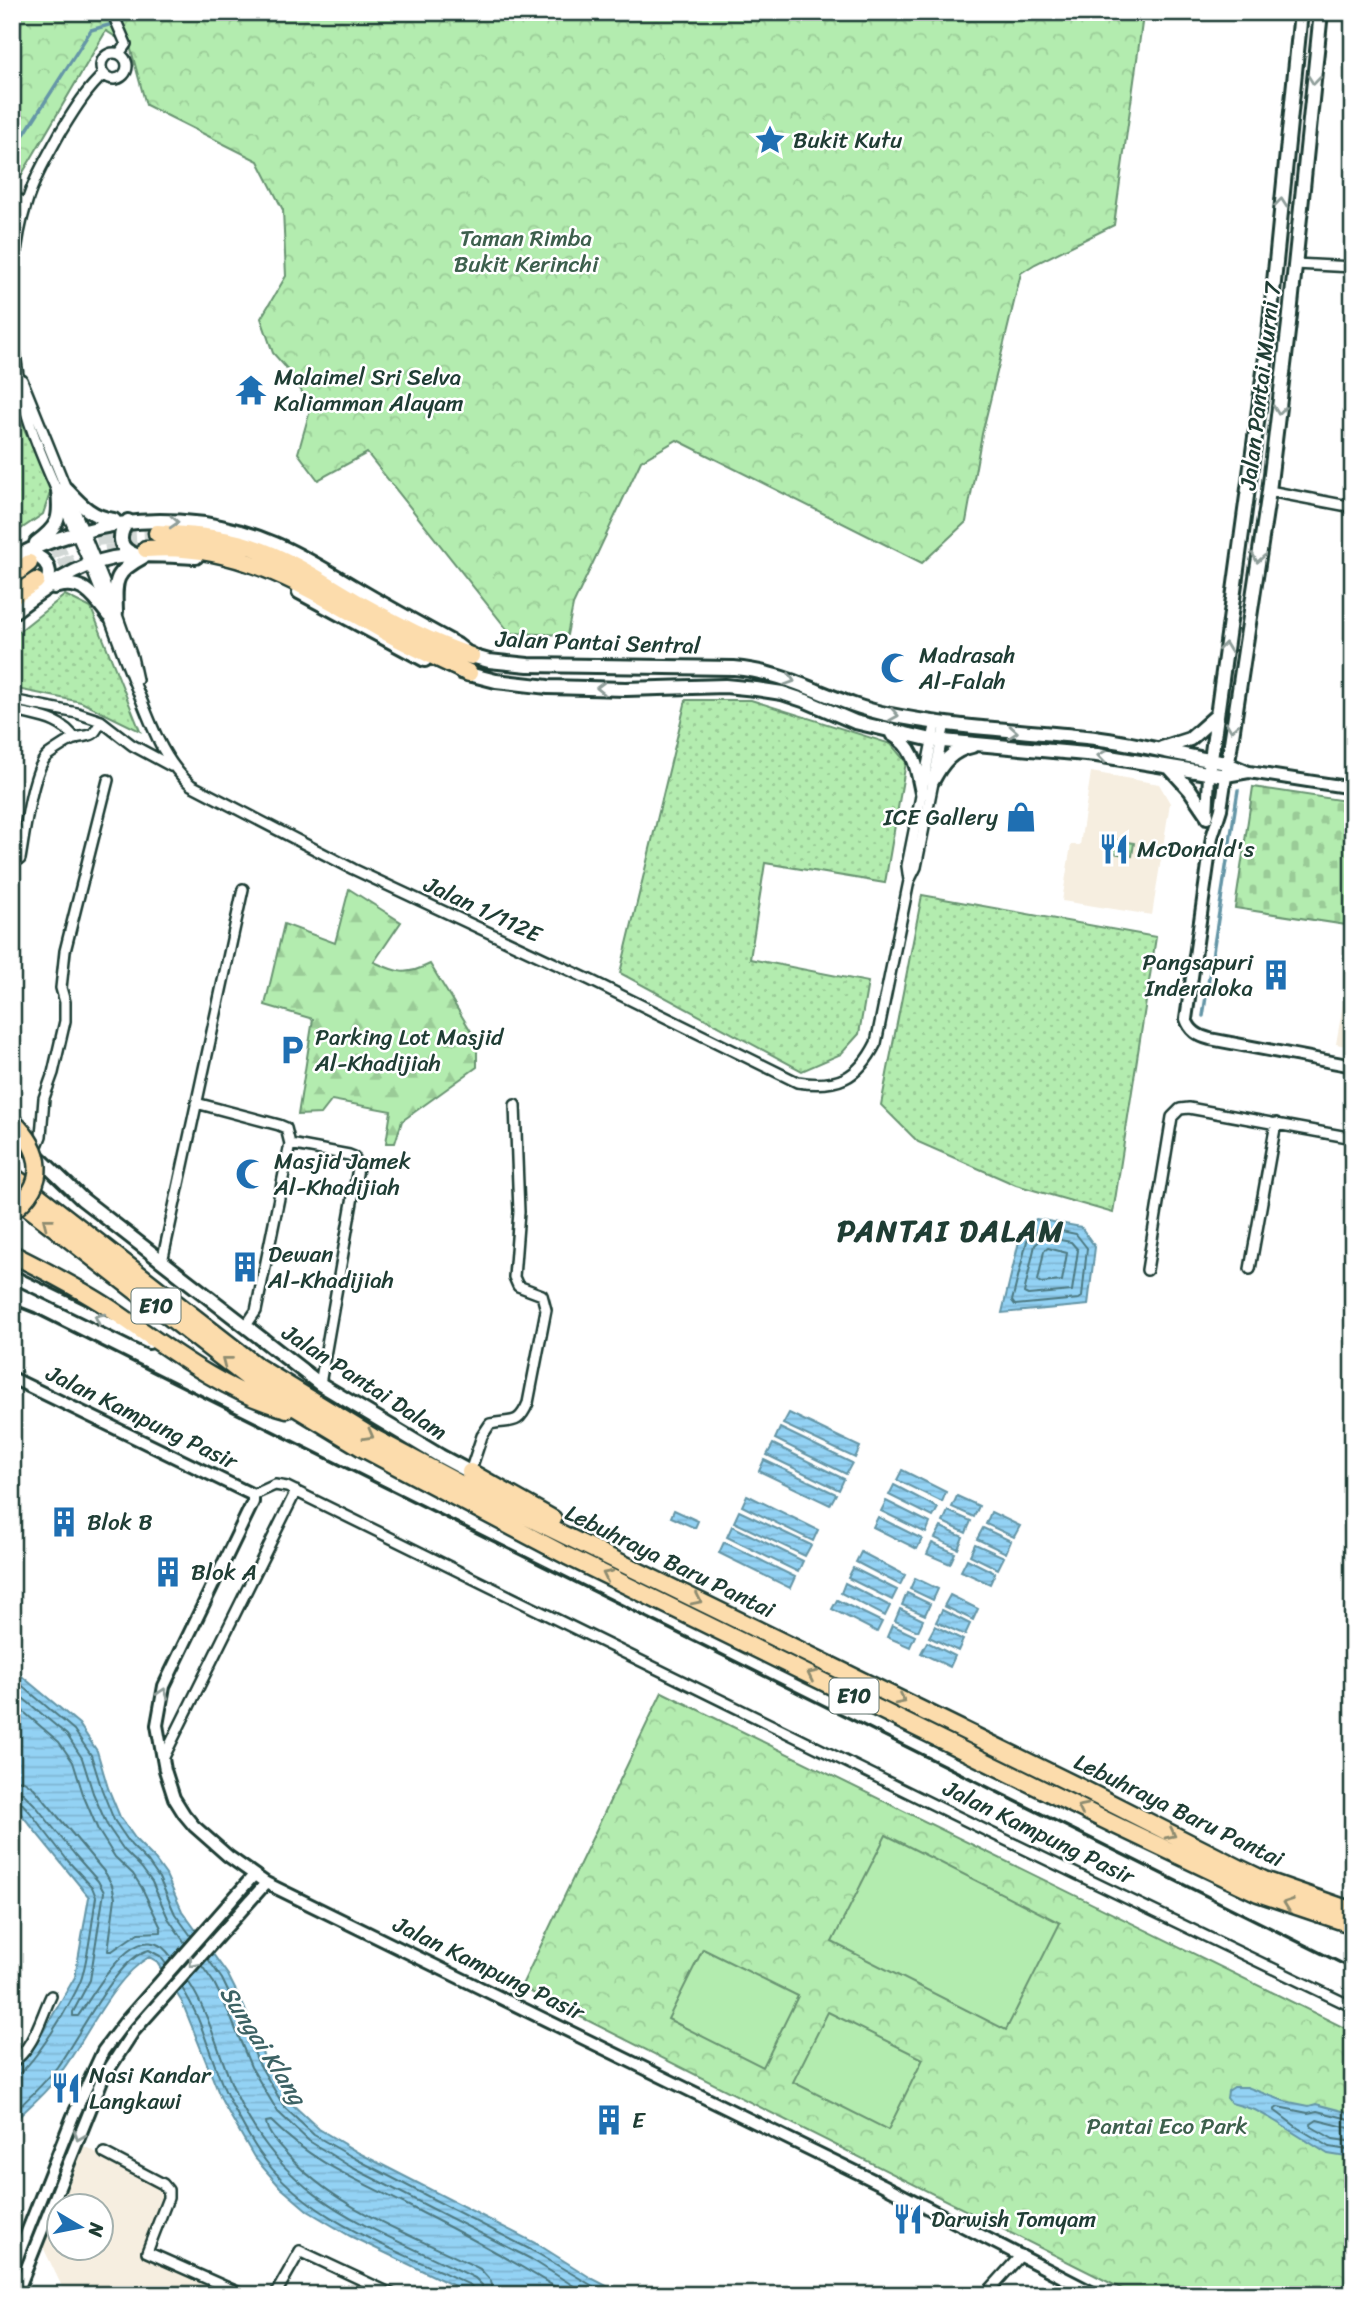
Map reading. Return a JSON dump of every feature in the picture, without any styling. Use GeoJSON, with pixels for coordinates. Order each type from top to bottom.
{"type":"FeatureCollection","features":[{"type":"Feature","properties":{"kind":"highway"},"geometry":{"type":"LineString","coordinates":[[157,533],[209,537],[251,547],[279,558],[444,647],[470,664]]}},
{"type":"Feature","properties":{"kind":"highway"},"geometry":{"type":"LineString","coordinates":[[144,553],[191,549],[256,564],[304,584],[410,644],[470,664]]}},
{"type":"Feature","properties":{"kind":"highway"},"geometry":{"type":"LineString","coordinates":[[12,576],[19,560]]}},
{"type":"Feature","properties":{"kind":"highway"},"geometry":{"type":"LineString","coordinates":[[12,597],[40,585]]}},
{"type":"Feature","properties":{"kind":"highway"},"geometry":{"type":"LineString","coordinates":[[12,1121],[30,1142],[37,1155],[39,1170],[27,1197],[12,1211]]}},
{"type":"Feature","properties":{"kind":"highway","name":"Lebuhraya Baru Pantai"},"geometry":{"type":"LineString","coordinates":[[12,1175],[258,1367],[374,1438],[613,1560],[1239,1868],[1264,1880],[1353,1911]]}},
{"type":"Feature","properties":{"kind":"highway","name":"Lebuhraya Baru Pantai"},"geometry":{"type":"LineString","coordinates":[[12,1195],[253,1381],[363,1449],[567,1556],[1115,1825],[1258,1893],[1353,1925]]}},
{"type":"Feature","properties":{"kind":"highway"},"geometry":{"type":"LineString","coordinates":[[12,1255],[79,1289],[183,1359],[269,1405],[303,1413]]}},
{"type":"Feature","properties":{"kind":"highway"},"geometry":{"type":"LineString","coordinates":[[470,1472],[577,1534],[613,1560]]}},
{"type":"Feature","properties":{"kind":"main road","name":"Jalan Pantai Murni 7"},"geometry":{"type":"LineString","coordinates":[[1209,775],[1268,342],[1301,12]]}},
{"type":"Feature","properties":{"kind":"main road","name":"Jalan Pantai Murni 7"},"geometry":{"type":"LineString","coordinates":[[1227,769],[1269,491],[1321,12]]}},
{"type":"Feature","properties":{"kind":"main road"},"geometry":{"type":"LineString","coordinates":[[62,489],[93,514],[104,519],[128,521],[120,533],[120,541],[129,553],[144,553]]}},
{"type":"Feature","properties":{"kind":"main road"},"geometry":{"type":"LineString","coordinates":[[19,560],[58,522],[62,489]]}},
{"type":"Feature","properties":{"kind":"main road","name":"Jalan Pantai Sentral"},"geometry":{"type":"LineString","coordinates":[[19,560],[80,532],[128,521],[191,523],[226,528],[273,543],[311,562],[457,645],[470,664],[496,681],[626,689],[726,686],[756,689],[794,697],[855,722],[937,740],[1097,755],[1209,775],[1227,769]]}},
{"type":"Feature","properties":{"kind":"main road"},"geometry":{"type":"LineString","coordinates":[[40,585],[63,578],[93,563],[144,553]]}},
{"type":"Feature","properties":{"kind":"main road"},"geometry":{"type":"LineString","coordinates":[[113,614],[116,579],[144,553]]}},
{"type":"Feature","properties":{"kind":"main road"},"geometry":{"type":"LineString","coordinates":[[12,613],[50,576],[44,561],[34,555],[19,560]]}},
{"type":"Feature","properties":{"kind":"main road"},"geometry":{"type":"LineString","coordinates":[[40,585],[72,584],[83,587],[113,614]]}},
{"type":"Feature","properties":{"kind":"main road","name":"Jalan Pantai Sentral"},"geometry":{"type":"LineString","coordinates":[[470,664],[489,661],[528,665],[759,670],[884,714],[989,730],[1088,737],[1211,760],[1227,769]]}},
{"type":"Feature","properties":{"kind":"main road"},"geometry":{"type":"LineString","coordinates":[[625,668],[626,689]]}},
{"type":"Feature","properties":{"kind":"main road"},"geometry":{"type":"LineString","coordinates":[[756,689],[759,670]]}},
{"type":"Feature","properties":{"kind":"main road"},"geometry":{"type":"LineString","coordinates":[[1155,750],[1190,740],[1217,715]]}},
{"type":"Feature","properties":{"kind":"main road"},"geometry":{"type":"LineString","coordinates":[[884,730],[907,746],[914,757],[922,793]]}},
{"type":"Feature","properties":{"kind":"main road"},"geometry":{"type":"LineString","coordinates":[[933,780],[943,763],[952,755],[966,747],[982,744]]}},
{"type":"Feature","properties":{"kind":"main road"},"geometry":{"type":"LineString","coordinates":[[1170,768],[1190,790],[1207,815]]}},
{"type":"Feature","properties":{"kind":"main road","name":"Jalan Pantai Dalam"},"geometry":{"type":"LineString","coordinates":[[12,1137],[34,1153],[82,1199],[320,1384],[470,1472]]}},
{"type":"Feature","properties":{"kind":"street"},"geometry":{"type":"LineString","coordinates":[[112,14],[126,44],[119,54],[109,55],[103,60],[102,67],[104,74],[116,79],[125,74],[127,63],[119,54]]}},
{"type":"Feature","properties":{"kind":"street","name":"Jalan 1/112E"},"geometry":{"type":"LineString","coordinates":[[104,74],[94,83],[70,117],[48,154],[26,204],[15,267],[13,313],[18,372],[62,489],[132,657],[142,701],[159,743],[173,766],[191,785],[241,813],[797,1082],[811,1084],[840,1081],[855,1074],[867,1061],[876,1043],[909,881]]}},
{"type":"Feature","properties":{"kind":"street"},"geometry":{"type":"LineString","coordinates":[[12,196],[26,204]]}},
{"type":"Feature","properties":{"kind":"street"},"geometry":{"type":"LineString","coordinates":[[1295,264],[1353,267]]}},
{"type":"Feature","properties":{"kind":"street"},"geometry":{"type":"LineString","coordinates":[[1269,491],[1353,507]]}},
{"type":"Feature","properties":{"kind":"street"},"geometry":{"type":"LineString","coordinates":[[12,700],[78,713],[101,721],[132,745],[173,766]]}},
{"type":"Feature","properties":{"kind":"street"},"geometry":{"type":"LineString","coordinates":[[12,710],[53,721],[64,726],[75,738]]}},
{"type":"Feature","properties":{"kind":"street"},"geometry":{"type":"LineString","coordinates":[[20,859],[39,767],[48,755],[75,738],[89,737],[95,733],[101,721]]}},
{"type":"Feature","properties":{"kind":"street"},"geometry":{"type":"LineString","coordinates":[[909,881],[907,866],[922,793],[941,722]]}},
{"type":"Feature","properties":{"kind":"street"},"geometry":{"type":"LineString","coordinates":[[909,881],[916,867],[933,780],[937,740]]}},
{"type":"Feature","properties":{"kind":"street"},"geometry":{"type":"LineString","coordinates":[[1353,788],[1227,769],[1212,837],[1186,1019],[1192,1030],[1202,1037],[1353,1066]]}},
{"type":"Feature","properties":{"kind":"street"},"geometry":{"type":"LineString","coordinates":[[1209,775],[1207,815],[1212,837]]}},
{"type":"Feature","properties":{"kind":"street"},"geometry":{"type":"LineString","coordinates":[[34,1153],[40,1136],[44,1098],[53,1073],[65,1021],[65,1002],[61,988],[65,951],[108,779]]}},
{"type":"Feature","properties":{"kind":"street"},"geometry":{"type":"LineString","coordinates":[[162,1262],[243,889]]}},
{"type":"Feature","properties":{"kind":"street"},"geometry":{"type":"LineString","coordinates":[[196,1103],[286,1128],[290,1144],[256,1311],[245,1327]]}},
{"type":"Feature","properties":{"kind":"street"},"geometry":{"type":"LineString","coordinates":[[470,1472],[482,1436],[490,1424],[513,1422],[523,1414],[545,1310],[544,1298],[540,1293],[518,1286],[514,1277],[519,1212],[515,1105]]}},
{"type":"Feature","properties":{"kind":"street"},"geometry":{"type":"LineString","coordinates":[[1147,1270],[1172,1117],[1180,1109],[1189,1108],[1353,1138]]}},
{"type":"Feature","properties":{"kind":"street"},"geometry":{"type":"LineString","coordinates":[[1250,1269],[1276,1123]]}},
{"type":"Feature","properties":{"kind":"street"},"geometry":{"type":"LineString","coordinates":[[290,1144],[349,1155],[354,1157],[358,1168],[320,1384]]}},
{"type":"Feature","properties":{"kind":"street"},"geometry":{"type":"LineString","coordinates":[[12,1276],[183,1359]]}},
{"type":"Feature","properties":{"kind":"street","name":"Jalan Kampung Pasir"},"geometry":{"type":"LineString","coordinates":[[12,1378],[253,1495]]}},
{"type":"Feature","properties":{"kind":"street","name":"Jalan Kampung Pasir"},"geometry":{"type":"LineString","coordinates":[[253,1495],[275,1485],[296,1491],[987,1831],[1353,2007]]}},
{"type":"Feature","properties":{"kind":"street"},"geometry":{"type":"LineString","coordinates":[[163,1759],[296,1491]]}},
{"type":"Feature","properties":{"kind":"street","name":"Jalan Kampung Pasir"},"geometry":{"type":"LineString","coordinates":[[253,1495],[253,1502],[164,1686],[157,1725],[174,1798],[194,1826],[266,1882],[1097,2295]]}},
{"type":"Feature","properties":{"kind":"street"},"geometry":{"type":"LineString","coordinates":[[12,2270],[103,2050],[254,1875]]}},
{"type":"Feature","properties":{"kind":"street"},"geometry":{"type":"LineString","coordinates":[[18,2295],[102,2080],[133,2032],[266,1882]]}},
{"type":"Feature","properties":{"kind":"street"},"geometry":{"type":"LineString","coordinates":[[12,2062],[20,2057],[28,2045],[51,1996]]}},
{"type":"Feature","properties":{"kind":"street"},"geometry":{"type":"LineString","coordinates":[[104,2153],[163,2184],[168,2190],[168,2198],[147,2252],[244,2295]]}},
{"type":"Feature","properties":{"kind":"street"},"geometry":{"type":"LineString","coordinates":[[275,2295],[300,2251],[394,2295]]}},
{"type":"Feature","properties":{"kind":"street"},"geometry":{"type":"LineString","coordinates":[[985,2295],[1021,2255]]}},
{"type":"Feature","properties":{"kind":"street"},"geometry":{"type":"LineString","coordinates":[[1061,2278],[1075,2295]]}},
{"type":"Feature","properties":{"kind":"shaded area"},"geometry":{"type":"Polygon","coordinates":[[[1091,772],[1159,784],[1170,803],[1152,915],[1062,901],[1071,845],[1080,845],[1091,772]]]}},
{"type":"Feature","properties":{"kind":"shaded area"},"geometry":{"type":"Polygon","coordinates":[[[1353,948],[1353,1047],[1336,1044],[1353,948]]]}},
{"type":"Feature","properties":{"kind":"shaded area"},"geometry":{"type":"Polygon","coordinates":[[[84,2146],[163,2189],[165,2195],[143,2251],[145,2256],[234,2295],[66,2295],[50,2262],[116,2262],[116,2192],[65,2192],[84,2146]]]}},
{"type":"Feature","properties":{"kind":"shaded area"},"geometry":{"type":"Polygon","coordinates":[[[12,2212],[23,2216],[12,2247],[12,2212]]]}},
{"type":"Feature","properties":{"kind":"green space","name":"Taman Rimba Bukit Kerinchi"},"geometry":{"type":"Polygon","coordinates":[[[12,12],[1142,12],[1143,16],[1114,225],[1021,273],[982,434],[966,522],[922,563],[677,440],[641,461],[573,605],[567,635],[510,633],[367,453],[318,480],[298,453],[311,407],[290,372],[273,353],[261,318],[286,276],[283,210],[258,161],[146,105],[130,46],[106,31],[15,186],[12,184],[12,58],[19,32],[12,30],[12,12]]]}},
{"type":"Feature","properties":{"kind":"green space"},"geometry":{"type":"Polygon","coordinates":[[[12,401],[51,490],[43,514],[12,535],[12,401]]]}},
{"type":"Feature","properties":{"kind":"green space"},"geometry":{"type":"Polygon","coordinates":[[[65,595],[91,608],[140,731],[81,702],[12,688],[12,637],[65,595]]]}},
{"type":"Feature","properties":{"kind":"green space"},"geometry":{"type":"Polygon","coordinates":[[[686,700],[751,700],[891,744],[906,762],[885,883],[765,863],[750,959],[868,982],[859,1034],[841,1054],[802,1071],[620,973],[686,700]]]}},
{"type":"Feature","properties":{"kind":"green space"},"geometry":{"type":"Polygon","coordinates":[[[1253,787],[1353,802],[1353,926],[1235,908],[1253,787]]]}},
{"type":"Feature","properties":{"kind":"green space"},"geometry":{"type":"Polygon","coordinates":[[[1108,839],[1134,843],[1132,856],[1106,852],[1108,839]]]}},
{"type":"Feature","properties":{"kind":"green space"},"geometry":{"type":"Polygon","coordinates":[[[349,889],[401,922],[374,962],[402,972],[430,964],[477,1041],[477,1067],[402,1121],[395,1143],[386,1143],[391,1111],[332,1100],[321,1114],[298,1115],[313,1019],[265,1005],[284,924],[335,943],[349,889]]]}},
{"type":"Feature","properties":{"kind":"green space"},"geometry":{"type":"Polygon","coordinates":[[[922,895],[1156,937],[1113,1213],[1016,1185],[918,1142],[881,1105],[922,895]]]}},
{"type":"Feature","properties":{"kind":"green space","name":"Pantai Eco Park"},"geometry":{"type":"Polygon","coordinates":[[[662,1692],[1353,2032],[1353,2295],[1134,2295],[521,1987],[662,1692]]]}},
{"type":"Feature","properties":{"kind":"green space"},"geometry":{"type":"Polygon","coordinates":[[[886,1835],[1060,1923],[1006,2030],[832,1942],[886,1835]]]}},
{"type":"Feature","properties":{"kind":"green space"},"geometry":{"type":"Polygon","coordinates":[[[703,1949],[798,1996],[763,2067],[668,2019],[703,1949]]]}},
{"type":"Feature","properties":{"kind":"green space"},"geometry":{"type":"Polygon","coordinates":[[[828,2012],[923,2059],[888,2130],[793,2082],[828,2012]]]}},
{"type":"Feature","properties":{"kind":"water"},"geometry":{"type":"Polygon","coordinates":[[[1036,1219],[1081,1227],[1095,1247],[1088,1305],[1002,1313],[1020,1237],[1036,1219]]]}},
{"type":"Feature","properties":{"kind":"water"},"geometry":{"type":"Polygon","coordinates":[[[789,1413],[860,1447],[855,1458],[783,1424],[789,1413]]]}},
{"type":"Feature","properties":{"kind":"water"},"geometry":{"type":"Polygon","coordinates":[[[780,1428],[852,1463],[846,1474],[775,1439],[780,1428]]]}},
{"type":"Feature","properties":{"kind":"water"},"geometry":{"type":"Polygon","coordinates":[[[773,1444],[844,1479],[839,1490],[767,1455],[773,1444]]]}},
{"type":"Feature","properties":{"kind":"water"},"geometry":{"type":"Polygon","coordinates":[[[764,1460],[836,1494],[830,1505],[759,1471],[764,1460]]]}},
{"type":"Feature","properties":{"kind":"water"},"geometry":{"type":"Polygon","coordinates":[[[902,1470],[946,1492],[942,1502],[897,1480],[902,1470]]]}},
{"type":"Feature","properties":{"kind":"water"},"geometry":{"type":"Polygon","coordinates":[[[894,1485],[938,1508],[933,1517],[889,1495],[894,1485]]]}},
{"type":"Feature","properties":{"kind":"water"},"geometry":{"type":"Polygon","coordinates":[[[747,1495],[818,1530],[813,1541],[742,1506],[747,1495]]]}},
{"type":"Feature","properties":{"kind":"water"},"geometry":{"type":"Polygon","coordinates":[[[957,1496],[979,1506],[974,1517],[952,1507],[957,1496]]]}},
{"type":"Feature","properties":{"kind":"water"},"geometry":{"type":"Polygon","coordinates":[[[886,1501],[930,1523],[926,1533],[881,1511],[886,1501]]]}},
{"type":"Feature","properties":{"kind":"water"},"geometry":{"type":"Polygon","coordinates":[[[674,1510],[698,1521],[695,1528],[671,1517],[674,1510]]]}},
{"type":"Feature","properties":{"kind":"water"},"geometry":{"type":"Polygon","coordinates":[[[739,1511],[811,1545],[805,1556],[734,1522],[739,1511]]]}},
{"type":"Feature","properties":{"kind":"water"},"geometry":{"type":"Polygon","coordinates":[[[948,1511],[971,1521],[966,1533],[943,1522],[948,1511]]]}},
{"type":"Feature","properties":{"kind":"water"},"geometry":{"type":"Polygon","coordinates":[[[991,1512],[1020,1526],[1014,1537],[986,1524],[991,1512]]]}},
{"type":"Feature","properties":{"kind":"water"},"geometry":{"type":"Polygon","coordinates":[[[878,1517],[922,1539],[917,1549],[873,1527],[878,1517]]]}},
{"type":"Feature","properties":{"kind":"water"},"geometry":{"type":"Polygon","coordinates":[[[732,1526],[803,1561],[798,1572],[727,1537],[732,1526]]]}},
{"type":"Feature","properties":{"kind":"water"},"geometry":{"type":"Polygon","coordinates":[[[941,1527],[963,1537],[958,1549],[935,1538],[941,1527]]]}},
{"type":"Feature","properties":{"kind":"water"},"geometry":{"type":"Polygon","coordinates":[[[983,1528],[1011,1541],[1006,1553],[977,1539],[983,1528]]]}},
{"type":"Feature","properties":{"kind":"water"},"geometry":{"type":"Polygon","coordinates":[[[724,1542],[795,1577],[790,1588],[719,1553],[724,1542]]]}},
{"type":"Feature","properties":{"kind":"water"},"geometry":{"type":"Polygon","coordinates":[[[932,1543],[955,1553],[950,1564],[927,1554],[932,1543]]]}},
{"type":"Feature","properties":{"kind":"water"},"geometry":{"type":"Polygon","coordinates":[[[975,1544],[1004,1557],[998,1569],[970,1555],[975,1544]]]}},
{"type":"Feature","properties":{"kind":"water"},"geometry":{"type":"Polygon","coordinates":[[[861,1552],[905,1575],[900,1585],[856,1562],[861,1552]]]}},
{"type":"Feature","properties":{"kind":"water"},"geometry":{"type":"Polygon","coordinates":[[[967,1559],[995,1573],[990,1584],[961,1571],[967,1559]]]}},
{"type":"Feature","properties":{"kind":"water"},"geometry":{"type":"Polygon","coordinates":[[[853,1568],[897,1590],[892,1600],[848,1578],[853,1568]]]}},
{"type":"Feature","properties":{"kind":"water"},"geometry":{"type":"Polygon","coordinates":[[[915,1578],[938,1589],[933,1600],[910,1589],[915,1578]]]}},
{"type":"Feature","properties":{"kind":"water"},"geometry":{"type":"Polygon","coordinates":[[[845,1583],[890,1606],[885,1616],[841,1593],[845,1583]]]}},
{"type":"Feature","properties":{"kind":"water"},"geometry":{"type":"Polygon","coordinates":[[[907,1593],[930,1604],[925,1615],[902,1605],[907,1593]]]}},
{"type":"Feature","properties":{"kind":"water"},"geometry":{"type":"Polygon","coordinates":[[[950,1595],[978,1609],[973,1620],[944,1606],[950,1595]]]}},
{"type":"Feature","properties":{"kind":"water"},"geometry":{"type":"Polygon","coordinates":[[[837,1600],[882,1622],[877,1632],[832,1609],[837,1600]]]}},
{"type":"Feature","properties":{"kind":"water"},"geometry":{"type":"Polygon","coordinates":[[[900,1609],[923,1620],[918,1631],[895,1621],[900,1609]]]}},
{"type":"Feature","properties":{"kind":"water"},"geometry":{"type":"Polygon","coordinates":[[[942,1610],[970,1624],[965,1635],[936,1622],[942,1610]]]}},
{"type":"Feature","properties":{"kind":"water"},"geometry":{"type":"Polygon","coordinates":[[[892,1625],[915,1636],[910,1647],[887,1637],[892,1625]]]}},
{"type":"Feature","properties":{"kind":"water"},"geometry":{"type":"Polygon","coordinates":[[[935,1626],[963,1640],[958,1651],[929,1637],[935,1626]]]}},
{"type":"Feature","properties":{"kind":"water"},"geometry":{"type":"Polygon","coordinates":[[[927,1642],[955,1656],[950,1667],[921,1653],[927,1642]]]}},
{"type":"Feature","properties":{"kind":"water"},"geometry":{"type":"Polygon","coordinates":[[[12,1668],[79,1724],[97,1751],[120,1817],[166,1875],[182,1911],[228,1975],[265,2060],[292,2104],[319,2129],[359,2153],[539,2245],[624,2295],[473,2295],[350,2236],[308,2211],[280,2187],[254,2157],[222,2101],[182,2002],[156,1961],[149,1957],[124,1978],[58,2076],[12,2123],[12,2073],[36,2044],[75,1977],[89,1897],[12,1803],[12,1668]]]}},
{"type":"Feature","properties":{"kind":"water"},"geometry":{"type":"Polygon","coordinates":[[[1234,2087],[1247,2087],[1284,2101],[1309,2106],[1316,2104],[1350,2113],[1353,2115],[1353,2158],[1328,2154],[1255,2110],[1231,2103],[1227,2098],[1228,2091],[1234,2087]]]}},
{"type":"Feature","properties":{"kind":"waterway"},"geometry":{"type":"LineString","coordinates":[[12,147],[25,133],[91,30],[123,21],[140,12]]}},
{"type":"Feature","properties":{"kind":"waterway"},"geometry":{"type":"LineString","coordinates":[[1203,1016],[1238,790]]}},
{"type":"Feature","properties":{"kind":"tunnel"},"geometry":{"type":"LineString","coordinates":[[29,563],[76,542],[157,533]]}},
{"type":"Feature","properties":{"kind":"tunnel"},"geometry":{"type":"LineString","coordinates":[[39,579],[87,557],[140,550]]}},
{"type":"Feature","properties":{"kind":"railway"},"geometry":{"type":"LineString","coordinates":[[12,1304],[35,1313],[1353,1969]]}},
{"type":"Feature","properties":{"kind":"place","name":"Bukit Kutu"},"geometry":{"type":"Point","coordinates":[770,140]}},
{"type":"Feature","properties":{"kind":"place","name":"Malaimel Sri Selva Kaliamman Alayam"},"geometry":{"type":"Point","coordinates":[251,390]}},
{"type":"Feature","properties":{"kind":"place","name":"Madrasah Al-Falah"},"geometry":{"type":"Point","coordinates":[896,668]}},
{"type":"Feature","properties":{"kind":"place","name":"ICE Gallery"},"geometry":{"type":"Point","coordinates":[1021,817]}},
{"type":"Feature","properties":{"kind":"place","name":"McDonald's"},"geometry":{"type":"Point","coordinates":[1114,849]}},
{"type":"Feature","properties":{"kind":"place","name":"Pangsapuri Inderaloka"},"geometry":{"type":"Point","coordinates":[1276,975]}},
{"type":"Feature","properties":{"kind":"place","name":"Parking Lot Masjid Al-Khadijiah"},"geometry":{"type":"Point","coordinates":[292,1050]}},
{"type":"Feature","properties":{"kind":"place","name":"Masjid Jamek Al-Khadijiah"},"geometry":{"type":"Point","coordinates":[251,1174]}},
{"type":"Feature","properties":{"kind":"place","name":"Dewan Al-Khadijiah"},"geometry":{"type":"Point","coordinates":[245,1267]}},
{"type":"Feature","properties":{"kind":"place","name":"Blok B"},"geometry":{"type":"Point","coordinates":[64,1522]}},
{"type":"Feature","properties":{"kind":"place","name":"Blok A"},"geometry":{"type":"Point","coordinates":[168,1572]}},
{"type":"Feature","properties":{"kind":"place","name":"Nasi Kandar Langkawi"},"geometry":{"type":"Point","coordinates":[66,2088]}},
{"type":"Feature","properties":{"kind":"place","name":"E"},"geometry":{"type":"Point","coordinates":[609,2120]}},
{"type":"Feature","properties":{"kind":"place","name":"Darwish Tomyam"},"geometry":{"type":"Point","coordinates":[908,2219]}},
{"type":"Feature","properties":{"kind":"district","name":"PANTAI DALAM"},"geometry":{"type":"Point","coordinates":[951,1231]}},
{"type":"Feature","properties":{"kind":"water label","name":"Sungai Klang"},"geometry":{"type":"Point","coordinates":[263,2045]}}]}
